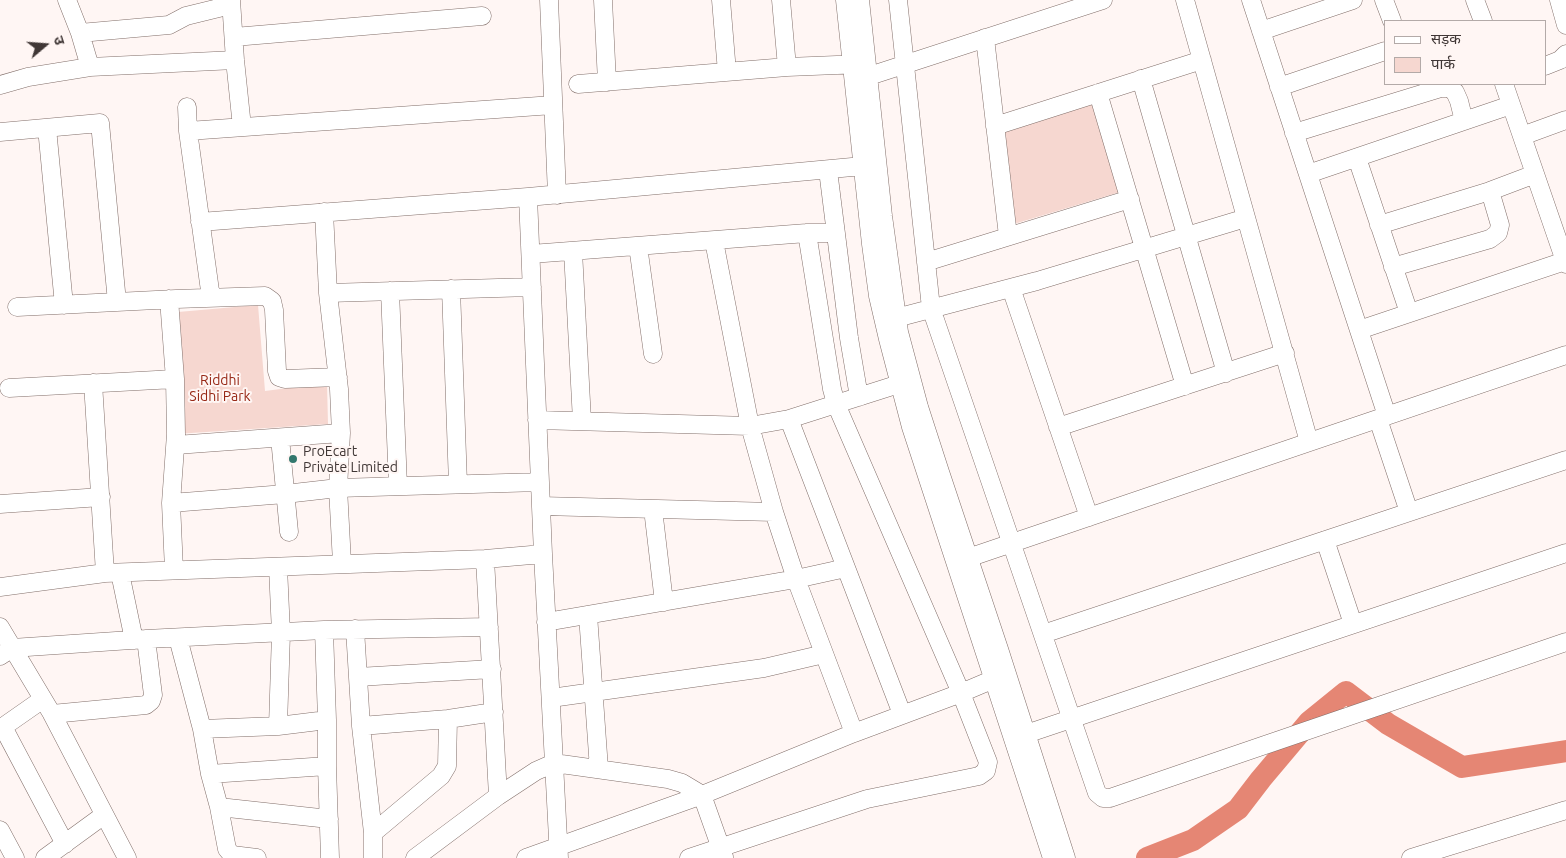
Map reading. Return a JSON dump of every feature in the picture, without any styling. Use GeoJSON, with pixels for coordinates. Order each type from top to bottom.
{"type":"FeatureCollection","features":[{"type":"Feature","properties":{"kind":"street"},"geometry":{"type":"LineString","coordinates":[[67,0],[80,33],[90,68]]}},
{"type":"Feature","properties":{"kind":"street"},"geometry":{"type":"LineString","coordinates":[[549,0],[557,195]]}},
{"type":"Feature","properties":{"kind":"street"},"geometry":{"type":"LineString","coordinates":[[603,0],[607,82]]}},
{"type":"Feature","properties":{"kind":"street"},"geometry":{"type":"LineString","coordinates":[[721,0],[727,72]]}},
{"type":"Feature","properties":{"kind":"street"},"geometry":{"type":"LineString","coordinates":[[781,0],[787,67]]}},
{"type":"Feature","properties":{"kind":"street"},"geometry":{"type":"LineString","coordinates":[[845,0],[860,71],[899,332],[994,679],[1035,786],[1066,858]]}},
{"type":"Feature","properties":{"kind":"street"},"geometry":{"type":"LineString","coordinates":[[860,0],[863,166],[878,296],[911,427],[1026,734],[1035,786],[1052,858]]}},
{"type":"Feature","properties":{"kind":"street"},"geometry":{"type":"LineString","coordinates":[[898,0],[931,308],[1097,793],[1102,798],[1110,798],[1566,642]]}},
{"type":"Feature","properties":{"kind":"street"},"geometry":{"type":"LineString","coordinates":[[578,84],[787,67],[860,71],[905,65],[1103,0]]}},
{"type":"Feature","properties":{"kind":"street"},"geometry":{"type":"LineString","coordinates":[[1185,0],[1309,442]]}},
{"type":"Feature","properties":{"kind":"street"},"geometry":{"type":"LineString","coordinates":[[1251,0],[1359,330],[1409,512]]}},
{"type":"Feature","properties":{"kind":"street"},"geometry":{"type":"LineString","coordinates":[[1261,30],[1353,0]]}},
{"type":"Feature","properties":{"kind":"street"},"geometry":{"type":"LineString","coordinates":[[1384,0],[1392,20]]}},
{"type":"Feature","properties":{"kind":"street"},"geometry":{"type":"LineString","coordinates":[[1475,0],[1479,20]]}},
{"type":"Feature","properties":{"kind":"street"},"geometry":{"type":"LineString","coordinates":[[1559,0],[1566,25]]}},
{"type":"Feature","properties":{"kind":"street"},"geometry":{"type":"LineString","coordinates":[[80,33],[169,25],[186,16],[231,3],[242,127]]}},
{"type":"Feature","properties":{"kind":"street"},"geometry":{"type":"LineString","coordinates":[[234,37],[482,16]]}},
{"type":"Feature","properties":{"kind":"street"},"geometry":{"type":"LineString","coordinates":[[985,38],[1008,236]]}},
{"type":"Feature","properties":{"kind":"street"},"geometry":{"type":"LineString","coordinates":[[1280,87],[1384,51]]}},
{"type":"Feature","properties":{"kind":"street"},"geometry":{"type":"LineString","coordinates":[[1546,66],[1560,60],[1566,54]]}},
{"type":"Feature","properties":{"kind":"street"},"geometry":{"type":"LineString","coordinates":[[0,85],[28,77],[90,68],[235,60]]}},
{"type":"Feature","properties":{"kind":"street"},"geometry":{"type":"LineString","coordinates":[[995,126],[1202,60]]}},
{"type":"Feature","properties":{"kind":"street"},"geometry":{"type":"LineString","coordinates":[[1141,79],[1226,373]]}},
{"type":"Feature","properties":{"kind":"street"},"geometry":{"type":"LineString","coordinates":[[1359,330],[1565,263],[1504,85]]}},
{"type":"Feature","properties":{"kind":"street"},"geometry":{"type":"LineString","coordinates":[[1294,133],[1441,88],[1449,88],[1455,92],[1464,121]]}},
{"type":"Feature","properties":{"kind":"street"},"geometry":{"type":"LineString","coordinates":[[1098,93],[1185,386]]}},
{"type":"Feature","properties":{"kind":"street"},"geometry":{"type":"LineString","coordinates":[[188,131],[553,105]]}},
{"type":"Feature","properties":{"kind":"street"},"geometry":{"type":"LineString","coordinates":[[1308,174],[1511,105]]}},
{"type":"Feature","properties":{"kind":"street"},"geometry":{"type":"LineString","coordinates":[[187,107],[188,131],[211,298]]}},
{"type":"Feature","properties":{"kind":"street"},"geometry":{"type":"LineString","coordinates":[[1522,136],[1566,120]]}},
{"type":"Feature","properties":{"kind":"street"},"geometry":{"type":"LineString","coordinates":[[0,132],[100,123],[117,302]]}},
{"type":"Feature","properties":{"kind":"street"},"geometry":{"type":"LineString","coordinates":[[47,128],[64,305]]}},
{"type":"Feature","properties":{"kind":"street"},"geometry":{"type":"LineString","coordinates":[[1357,158],[1409,313]]}},
{"type":"Feature","properties":{"kind":"street"},"geometry":{"type":"LineString","coordinates":[[200,222],[528,198],[863,166]]}},
{"type":"Feature","properties":{"kind":"street"},"geometry":{"type":"LineString","coordinates":[[828,170],[859,397]]}},
{"type":"Feature","properties":{"kind":"street"},"geometry":{"type":"LineString","coordinates":[[1379,225],[1490,191],[1535,174]]}},
{"type":"Feature","properties":{"kind":"street"},"geometry":{"type":"LineString","coordinates":[[1394,267],[1490,239],[1498,233],[1500,225],[1490,191]]}},
{"type":"Feature","properties":{"kind":"street"},"geometry":{"type":"LineString","coordinates":[[528,198],[558,852]]}},
{"type":"Feature","properties":{"kind":"street"},"geometry":{"type":"LineString","coordinates":[[926,262],[1130,199]]}},
{"type":"Feature","properties":{"kind":"street"},"geometry":{"type":"LineString","coordinates":[[324,212],[328,293],[338,377],[340,433],[338,488],[342,564]]}},
{"type":"Feature","properties":{"kind":"street"},"geometry":{"type":"LineString","coordinates":[[896,318],[1011,288],[1246,218]]}},
{"type":"Feature","properties":{"kind":"street"},"geometry":{"type":"LineString","coordinates":[[531,254],[807,233],[836,233]]}},
{"type":"Feature","properties":{"kind":"street"},"geometry":{"type":"LineString","coordinates":[[689,858],[722,852],[867,799],[979,776],[986,771],[988,762],[961,693],[836,404],[807,233]]}},
{"type":"Feature","properties":{"kind":"street"},"geometry":{"type":"LineString","coordinates":[[714,241],[750,426],[774,512],[796,579],[854,733]]}},
{"type":"Feature","properties":{"kind":"street"},"geometry":{"type":"LineString","coordinates":[[638,246],[653,354]]}},
{"type":"Feature","properties":{"kind":"street"},"geometry":{"type":"LineString","coordinates":[[573,251],[582,421]]}},
{"type":"Feature","properties":{"kind":"street"},"geometry":{"type":"LineString","coordinates":[[328,293],[532,287]]}},
{"type":"Feature","properties":{"kind":"street"},"geometry":{"type":"LineString","coordinates":[[1011,288],[1089,517]]}},
{"type":"Feature","properties":{"kind":"street"},"geometry":{"type":"LineString","coordinates":[[451,289],[458,484]]}},
{"type":"Feature","properties":{"kind":"street"},"geometry":{"type":"LineString","coordinates":[[390,291],[398,486]]}},
{"type":"Feature","properties":{"kind":"street"},"geometry":{"type":"LineString","coordinates":[[17,307],[265,296],[272,301],[276,371],[279,377],[285,379],[338,377]]}},
{"type":"Feature","properties":{"kind":"street"},"geometry":{"type":"LineString","coordinates":[[169,299],[175,379],[176,445],[171,503],[174,570]]}},
{"type":"Feature","properties":{"kind":"street"},"geometry":{"type":"LineString","coordinates":[[824,342],[836,342],[850,338]]}},
{"type":"Feature","properties":{"kind":"street"},"geometry":{"type":"LineString","coordinates":[[1058,427],[1284,353]]}},
{"type":"Feature","properties":{"kind":"street"},"geometry":{"type":"LineString","coordinates":[[962,560],[1566,355]]}},
{"type":"Feature","properties":{"kind":"street"},"geometry":{"type":"LineString","coordinates":[[10,388],[175,379]]}},
{"type":"Feature","properties":{"kind":"street"},"geometry":{"type":"LineString","coordinates":[[65,844],[2,728],[47,706],[146,705],[151,701],[152,695],[140,640],[112,573],[100,497],[93,384]]}},
{"type":"Feature","properties":{"kind":"street"},"geometry":{"type":"LineString","coordinates":[[537,420],[750,426],[789,419],[899,384]]}},
{"type":"Feature","properties":{"kind":"street"},"geometry":{"type":"LineString","coordinates":[[789,419],[902,714]]}},
{"type":"Feature","properties":{"kind":"street"},"geometry":{"type":"LineString","coordinates":[[176,445],[340,433]]}},
{"type":"Feature","properties":{"kind":"street"},"geometry":{"type":"LineString","coordinates":[[280,438],[289,532]]}},
{"type":"Feature","properties":{"kind":"street"},"geometry":{"type":"LineString","coordinates":[[1043,634],[1566,460]]}},
{"type":"Feature","properties":{"kind":"street"},"geometry":{"type":"LineString","coordinates":[[171,503],[338,488],[540,482]]}},
{"type":"Feature","properties":{"kind":"street"},"geometry":{"type":"LineString","coordinates":[[0,504],[100,497]]}},
{"type":"Feature","properties":{"kind":"street"},"geometry":{"type":"LineString","coordinates":[[541,506],[774,512]]}},
{"type":"Feature","properties":{"kind":"street"},"geometry":{"type":"LineString","coordinates":[[653,509],[664,602]]}},
{"type":"Feature","properties":{"kind":"street"},"geometry":{"type":"LineString","coordinates":[[1325,540],[1353,624]]}},
{"type":"Feature","properties":{"kind":"street"},"geometry":{"type":"LineString","coordinates":[[1026,734],[1566,553]]}},
{"type":"Feature","properties":{"kind":"street"},"geometry":{"type":"LineString","coordinates":[[0,587],[112,573],[485,559],[543,554]]}},
{"type":"Feature","properties":{"kind":"street"},"geometry":{"type":"LineString","coordinates":[[485,559],[498,796]]}},
{"type":"Feature","properties":{"kind":"street"},"geometry":{"type":"LineString","coordinates":[[278,567],[281,633],[278,726]]}},
{"type":"Feature","properties":{"kind":"street"},"geometry":{"type":"LineString","coordinates":[[546,622],[796,579],[846,568]]}},
{"type":"Feature","properties":{"kind":"street"},"geometry":{"type":"LineString","coordinates":[[588,615],[599,769]]}},
{"type":"Feature","properties":{"kind":"street"},"geometry":{"type":"LineString","coordinates":[[0,627],[6,652],[47,706],[127,858]]}},
{"type":"Feature","properties":{"kind":"street"},"geometry":{"type":"LineString","coordinates":[[6,652],[140,640],[324,630],[489,627]]}},
{"type":"Feature","properties":{"kind":"street"},"geometry":{"type":"LineString","coordinates":[[355,629],[361,726],[374,833],[373,858]]}},
{"type":"Feature","properties":{"kind":"street"},"geometry":{"type":"LineString","coordinates":[[324,630],[327,720],[326,766],[330,858]]}},
{"type":"Feature","properties":{"kind":"street"},"geometry":{"type":"LineString","coordinates":[[178,638],[202,729],[227,849],[232,856],[257,858]]}},
{"type":"Feature","properties":{"kind":"street"},"geometry":{"type":"LineString","coordinates":[[551,698],[764,668],[824,654]]}},
{"type":"Feature","properties":{"kind":"street"},"geometry":{"type":"LineString","coordinates":[[358,677],[492,669]]}},
{"type":"Feature","properties":{"kind":"street"},"geometry":{"type":"LineString","coordinates":[[526,858],[558,852],[994,679]]}},
{"type":"Feature","properties":{"kind":"street"},"geometry":{"type":"LineString","coordinates":[[361,726],[448,719],[494,712]]}},
{"type":"Feature","properties":{"kind":"street"},"geometry":{"type":"LineString","coordinates":[[374,833],[441,776],[447,766],[448,719]]}},
{"type":"Feature","properties":{"kind":"street"},"geometry":{"type":"LineString","coordinates":[[202,729],[278,726],[327,720]]}},
{"type":"Feature","properties":{"kind":"street"},"geometry":{"type":"LineString","coordinates":[[415,858],[498,796],[536,771],[554,763],[668,779],[682,783],[702,795],[722,852]]}},
{"type":"Feature","properties":{"kind":"street"},"geometry":{"type":"LineString","coordinates":[[210,774],[326,766]]}},
{"type":"Feature","properties":{"kind":"street"},"geometry":{"type":"LineString","coordinates":[[219,807],[329,819]]}},
{"type":"Feature","properties":{"kind":"street"},"geometry":{"type":"LineString","coordinates":[[1411,858],[1453,852],[1566,810]]}},
{"type":"Feature","properties":{"kind":"street"},"geometry":{"type":"LineString","coordinates":[[45,858],[104,815]]}},
{"type":"Feature","properties":{"kind":"street"},"geometry":{"type":"LineString","coordinates":[[0,830],[16,858]]}},
{"type":"Feature","properties":{"kind":"green space"},"geometry":{"type":"Polygon","coordinates":[[[1095,101],[1120,192],[1014,224],[1003,131],[1095,101]]]}},
{"type":"Feature","properties":{"kind":"green space","name":"Riddhi Sidhi Park"},"geometry":{"type":"Polygon","coordinates":[[[258,305],[265,391],[327,383],[328,424],[176,434],[178,312],[258,305]]]}},
{"type":"Feature","properties":{"kind":"waterway"},"geometry":{"type":"LineString","coordinates":[[1147,858],[1193,840],[1238,809],[1309,722],[1346,692],[1388,724],[1462,767],[1566,751]]}},
{"type":"Feature","properties":{"kind":"place","name":"ProEcart Private Limited"},"geometry":{"type":"Point","coordinates":[293,459]}}]}
